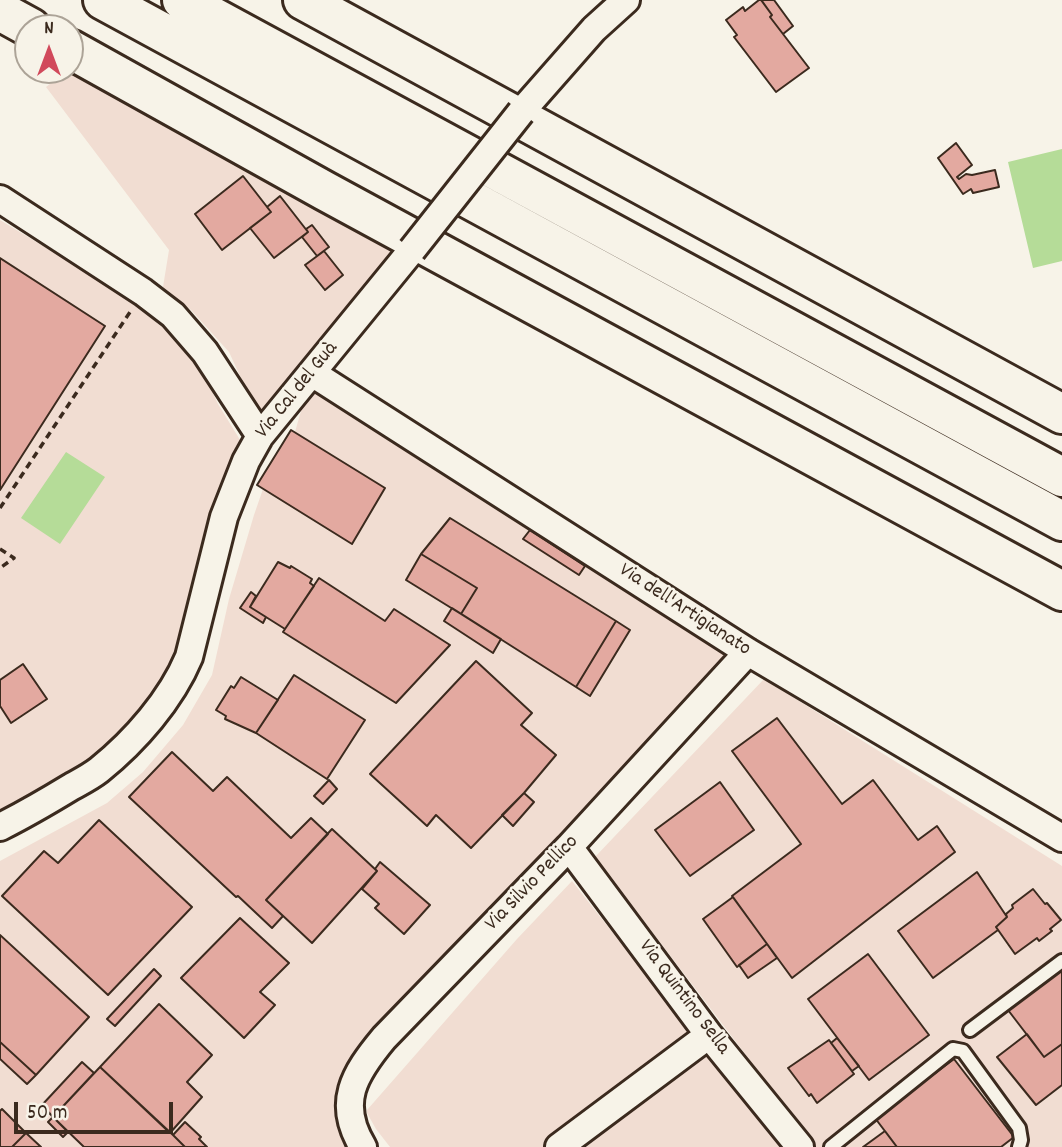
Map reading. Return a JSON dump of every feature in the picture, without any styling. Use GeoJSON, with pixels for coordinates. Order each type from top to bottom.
{"type":"FeatureCollection","features":[{"type":"Feature","properties":{"kind":"highway"},"geometry":{"type":"LineString","coordinates":[[103,0],[1062,521]]}},
{"type":"Feature","properties":{"kind":"highway"},"geometry":{"type":"LineString","coordinates":[[181,0],[1062,478]]}},
{"type":"Feature","properties":{"kind":"highway"},"geometry":{"type":"LineString","coordinates":[[303,0],[1062,414]]}},
{"type":"Feature","properties":{"kind":"highway"},"geometry":{"type":"LineString","coordinates":[[84,58],[1062,591]]}},
{"type":"Feature","properties":{"kind":"street","name":"Via Cal del Guà"},"geometry":{"type":"LineString","coordinates":[[0,827],[29,813],[98,771],[161,708],[190,657],[224,517],[246,461],[260,436],[521,112],[594,29],[626,0]]}},
{"type":"Feature","properties":{"kind":"street"},"geometry":{"type":"LineString","coordinates":[[0,199],[143,292],[173,315],[205,352],[260,436]]}},
{"type":"Feature","properties":{"kind":"street","name":"Via dell'Artigianato"},"geometry":{"type":"LineString","coordinates":[[312,373],[748,652],[1062,838]]}},
{"type":"Feature","properties":{"kind":"street","name":"Via Silvio Pellico"},"geometry":{"type":"LineString","coordinates":[[358,1138],[349,1110],[350,1099],[354,1083],[365,1061],[384,1038],[569,847],[748,652]]}},
{"type":"Feature","properties":{"kind":"street","name":"Via Quintino Sella"},"geometry":{"type":"LineString","coordinates":[[569,847],[709,1035],[800,1147]]}},
{"type":"Feature","properties":{"kind":"street"},"geometry":{"type":"LineString","coordinates":[[558,1147],[709,1035]]}},
{"type":"Feature","properties":{"kind":"lane"},"geometry":{"type":"LineString","coordinates":[[970,1030],[1062,961]]}},
{"type":"Feature","properties":{"kind":"lane"},"geometry":{"type":"LineString","coordinates":[[831,1147],[953,1049],[963,1051],[1019,1128],[1019,1147]]}},
{"type":"Feature","properties":{"kind":"path"},"geometry":{"type":"LineString","coordinates":[[0,508],[143,292]]}},
{"type":"Feature","properties":{"kind":"path"},"geometry":{"type":"LineString","coordinates":[[0,549],[14,558],[0,568]]}},
{"type":"Feature","properties":{"kind":"shaded area"},"geometry":{"type":"Polygon","coordinates":[[[84,78],[415,238],[313,367],[736,662],[339,1095],[335,1119],[350,1147],[0,1147],[0,861],[107,803],[143,772],[183,725],[212,675],[229,599],[263,489],[257,485],[291,430],[295,432],[313,369],[265,420],[246,389],[229,352],[191,310],[163,287],[169,250],[46,87],[50,84],[84,84],[84,78]]]}},
{"type":"Feature","properties":{"kind":"shaded area"},"geometry":{"type":"Polygon","coordinates":[[[0,220],[121,293],[169,333],[202,370],[218,404],[245,448],[182,664],[121,749],[0,826],[0,220]]]}},
{"type":"Feature","properties":{"kind":"shaded area"},"geometry":{"type":"Polygon","coordinates":[[[764,679],[1062,866],[1062,1147],[816,1147],[595,857],[764,679]]]}},
{"type":"Feature","properties":{"kind":"shaded area"},"geometry":{"type":"Polygon","coordinates":[[[572,881],[782,1147],[390,1147],[376,1129],[367,1110],[517,939],[572,881]]]}},
{"type":"Feature","properties":{"kind":"green space"},"geometry":{"type":"Polygon","coordinates":[[[1062,149],[1062,261],[1033,268],[1008,162],[1062,149]]]}},
{"type":"Feature","properties":{"kind":"green space"},"geometry":{"type":"Polygon","coordinates":[[[66,452],[105,477],[60,544],[21,518],[66,452]]]}},
{"type":"Feature","properties":{"kind":"building"},"geometry":{"type":"Polygon","coordinates":[[[759,0],[809,68],[776,92],[734,37],[737,35],[726,20],[743,7],[745,11],[759,0]]]}},
{"type":"Feature","properties":{"kind":"building"},"geometry":{"type":"Polygon","coordinates":[[[763,0],[774,0],[793,26],[783,34],[770,17],[772,15],[763,0]]]}},
{"type":"Feature","properties":{"kind":"building"},"geometry":{"type":"Polygon","coordinates":[[[956,143],[972,165],[957,177],[959,179],[966,174],[995,170],[999,187],[973,193],[971,189],[963,194],[938,158],[956,143]]]}},
{"type":"Feature","properties":{"kind":"building"},"geometry":{"type":"Polygon","coordinates":[[[243,176],[271,212],[222,250],[195,214],[243,176]]]}},
{"type":"Feature","properties":{"kind":"building"},"geometry":{"type":"Polygon","coordinates":[[[280,196],[308,232],[274,258],[250,228],[271,212],[267,207],[280,196]]]}},
{"type":"Feature","properties":{"kind":"building"},"geometry":{"type":"Polygon","coordinates":[[[312,225],[329,247],[317,256],[302,237],[312,225]]]}},
{"type":"Feature","properties":{"kind":"building"},"geometry":{"type":"Polygon","coordinates":[[[324,251],[343,275],[325,290],[305,265],[324,251]]]}},
{"type":"Feature","properties":{"kind":"building"},"geometry":{"type":"Polygon","coordinates":[[[0,258],[105,326],[0,490],[0,258]]]}},
{"type":"Feature","properties":{"kind":"building"},"geometry":{"type":"Polygon","coordinates":[[[291,430],[385,488],[352,544],[257,485],[291,430]]]}},
{"type":"Feature","properties":{"kind":"building"},"geometry":{"type":"Polygon","coordinates":[[[450,518],[616,621],[576,687],[461,614],[477,588],[421,554],[450,518]]]}},
{"type":"Feature","properties":{"kind":"building"},"geometry":{"type":"Polygon","coordinates":[[[530,530],[585,566],[579,575],[523,539],[530,530]]]}},
{"type":"Feature","properties":{"kind":"building"},"geometry":{"type":"Polygon","coordinates":[[[421,554],[477,588],[461,614],[406,580],[421,554]]]}},
{"type":"Feature","properties":{"kind":"building"},"geometry":{"type":"Polygon","coordinates":[[[278,562],[290,568],[291,566],[312,579],[310,583],[314,586],[285,629],[250,607],[278,562]]]}},
{"type":"Feature","properties":{"kind":"building"},"geometry":{"type":"Polygon","coordinates":[[[319,578],[385,621],[394,609],[450,645],[396,703],[283,632],[319,578]]]}},
{"type":"Feature","properties":{"kind":"building"},"geometry":{"type":"Polygon","coordinates":[[[251,592],[256,596],[250,607],[266,617],[263,623],[240,608],[251,592]]]}},
{"type":"Feature","properties":{"kind":"building"},"geometry":{"type":"Polygon","coordinates":[[[452,608],[501,639],[493,653],[444,621],[452,608]]]}},
{"type":"Feature","properties":{"kind":"building"},"geometry":{"type":"Polygon","coordinates":[[[616,621],[630,630],[590,696],[576,687],[616,621]]]}},
{"type":"Feature","properties":{"kind":"building"},"geometry":{"type":"Polygon","coordinates":[[[476,661],[532,713],[521,725],[556,755],[471,848],[436,815],[427,826],[370,774],[476,661]]]}},
{"type":"Feature","properties":{"kind":"building"},"geometry":{"type":"Polygon","coordinates":[[[23,664],[47,699],[11,723],[0,706],[0,680],[23,664]]]}},
{"type":"Feature","properties":{"kind":"building"},"geometry":{"type":"Polygon","coordinates":[[[294,675],[365,720],[327,779],[256,733],[294,675]]]}},
{"type":"Feature","properties":{"kind":"building"},"geometry":{"type":"Polygon","coordinates":[[[241,677],[278,700],[256,733],[225,719],[226,716],[216,710],[231,686],[234,688],[241,677]]]}},
{"type":"Feature","properties":{"kind":"building"},"geometry":{"type":"Polygon","coordinates":[[[777,718],[842,804],[873,780],[918,840],[937,826],[955,852],[792,978],[732,896],[801,844],[732,751],[777,718]]]}},
{"type":"Feature","properties":{"kind":"building"},"geometry":{"type":"Polygon","coordinates":[[[172,752],[213,791],[227,777],[291,838],[311,818],[328,834],[266,900],[283,916],[272,928],[129,797],[172,752]]]}},
{"type":"Feature","properties":{"kind":"building"},"geometry":{"type":"Polygon","coordinates":[[[329,780],[337,789],[323,804],[314,796],[329,780]]]}},
{"type":"Feature","properties":{"kind":"building"},"geometry":{"type":"Polygon","coordinates":[[[720,782],[754,830],[690,876],[655,830],[720,782]]]}},
{"type":"Feature","properties":{"kind":"building"},"geometry":{"type":"Polygon","coordinates":[[[524,793],[534,802],[513,826],[502,815],[524,793]]]}},
{"type":"Feature","properties":{"kind":"building"},"geometry":{"type":"Polygon","coordinates":[[[99,820],[192,907],[108,995],[2,896],[44,851],[58,863],[99,820]]]}},
{"type":"Feature","properties":{"kind":"building"},"geometry":{"type":"Polygon","coordinates":[[[332,829],[377,871],[312,943],[266,900],[332,829]]]}},
{"type":"Feature","properties":{"kind":"building"},"geometry":{"type":"Polygon","coordinates":[[[380,862],[430,905],[404,934],[375,908],[379,904],[362,889],[377,871],[375,869],[380,862]]]}},
{"type":"Feature","properties":{"kind":"building"},"geometry":{"type":"Polygon","coordinates":[[[977,872],[1007,917],[996,927],[998,930],[933,978],[898,931],[977,872]]]}},
{"type":"Feature","properties":{"kind":"building"},"geometry":{"type":"Polygon","coordinates":[[[1033,889],[1061,920],[1039,941],[1037,938],[1015,954],[996,927],[1007,917],[1012,905],[1033,889]]]}},
{"type":"Feature","properties":{"kind":"building"},"geometry":{"type":"Polygon","coordinates":[[[733,897],[767,944],[737,967],[703,919],[733,897]]]}},
{"type":"Feature","properties":{"kind":"building"},"geometry":{"type":"Polygon","coordinates":[[[240,918],[289,963],[260,992],[275,1005],[244,1038],[181,978],[240,918]]]}},
{"type":"Feature","properties":{"kind":"building"},"geometry":{"type":"Polygon","coordinates":[[[0,935],[89,1017],[36,1075],[0,1042],[0,935]]]}},
{"type":"Feature","properties":{"kind":"building"},"geometry":{"type":"Polygon","coordinates":[[[767,944],[777,958],[748,978],[739,965],[767,944]]]}},
{"type":"Feature","properties":{"kind":"building"},"geometry":{"type":"Polygon","coordinates":[[[868,954],[929,1035],[869,1080],[808,999],[868,954]]]}},
{"type":"Feature","properties":{"kind":"building"},"geometry":{"type":"Polygon","coordinates":[[[154,969],[161,976],[115,1026],[107,1019],[154,969]]]}},
{"type":"Feature","properties":{"kind":"building"},"geometry":{"type":"Polygon","coordinates":[[[1062,970],[1062,1044],[1044,1057],[1008,1010],[1062,970]]]}},
{"type":"Feature","properties":{"kind":"building"},"geometry":{"type":"Polygon","coordinates":[[[159,1004],[212,1055],[187,1082],[202,1097],[170,1133],[100,1067],[159,1004]]]}},
{"type":"Feature","properties":{"kind":"building"},"geometry":{"type":"Polygon","coordinates":[[[1027,1034],[1044,1057],[1062,1044],[1062,1085],[1036,1105],[997,1057],[1027,1034]]]}},
{"type":"Feature","properties":{"kind":"building"},"geometry":{"type":"Polygon","coordinates":[[[837,1038],[859,1066],[852,1071],[831,1043],[837,1038]]]}},
{"type":"Feature","properties":{"kind":"building"},"geometry":{"type":"Polygon","coordinates":[[[829,1040],[854,1074],[817,1103],[788,1068],[829,1040]]]}},
{"type":"Feature","properties":{"kind":"building"},"geometry":{"type":"Polygon","coordinates":[[[0,1042],[36,1075],[27,1084],[0,1059],[0,1042]]]}},
{"type":"Feature","properties":{"kind":"building"},"geometry":{"type":"Polygon","coordinates":[[[954,1059],[1014,1137],[1001,1147],[897,1147],[875,1118],[954,1059]]]}},
{"type":"Feature","properties":{"kind":"building"},"geometry":{"type":"Polygon","coordinates":[[[82,1062],[94,1073],[53,1117],[42,1105],[82,1062]]]}},
{"type":"Feature","properties":{"kind":"building"},"geometry":{"type":"Polygon","coordinates":[[[100,1067],[185,1147],[84,1147],[53,1117],[100,1067]]]}},
{"type":"Feature","properties":{"kind":"building"},"geometry":{"type":"Polygon","coordinates":[[[2,1109],[26,1133],[12,1147],[0,1147],[2,1109]]]}},
{"type":"Feature","properties":{"kind":"building"},"geometry":{"type":"Polygon","coordinates":[[[53,1117],[68,1132],[63,1137],[48,1122],[53,1117]]]}},
{"type":"Feature","properties":{"kind":"building"},"geometry":{"type":"Polygon","coordinates":[[[185,1122],[201,1137],[199,1139],[207,1147],[185,1147],[173,1135],[185,1122]]]}},
{"type":"Feature","properties":{"kind":"building"},"geometry":{"type":"Polygon","coordinates":[[[885,1131],[897,1147],[863,1147],[885,1131]]]}},
{"type":"Feature","properties":{"kind":"building"},"geometry":{"type":"Polygon","coordinates":[[[26,1133],[41,1147],[12,1147],[26,1133]]]}}]}
